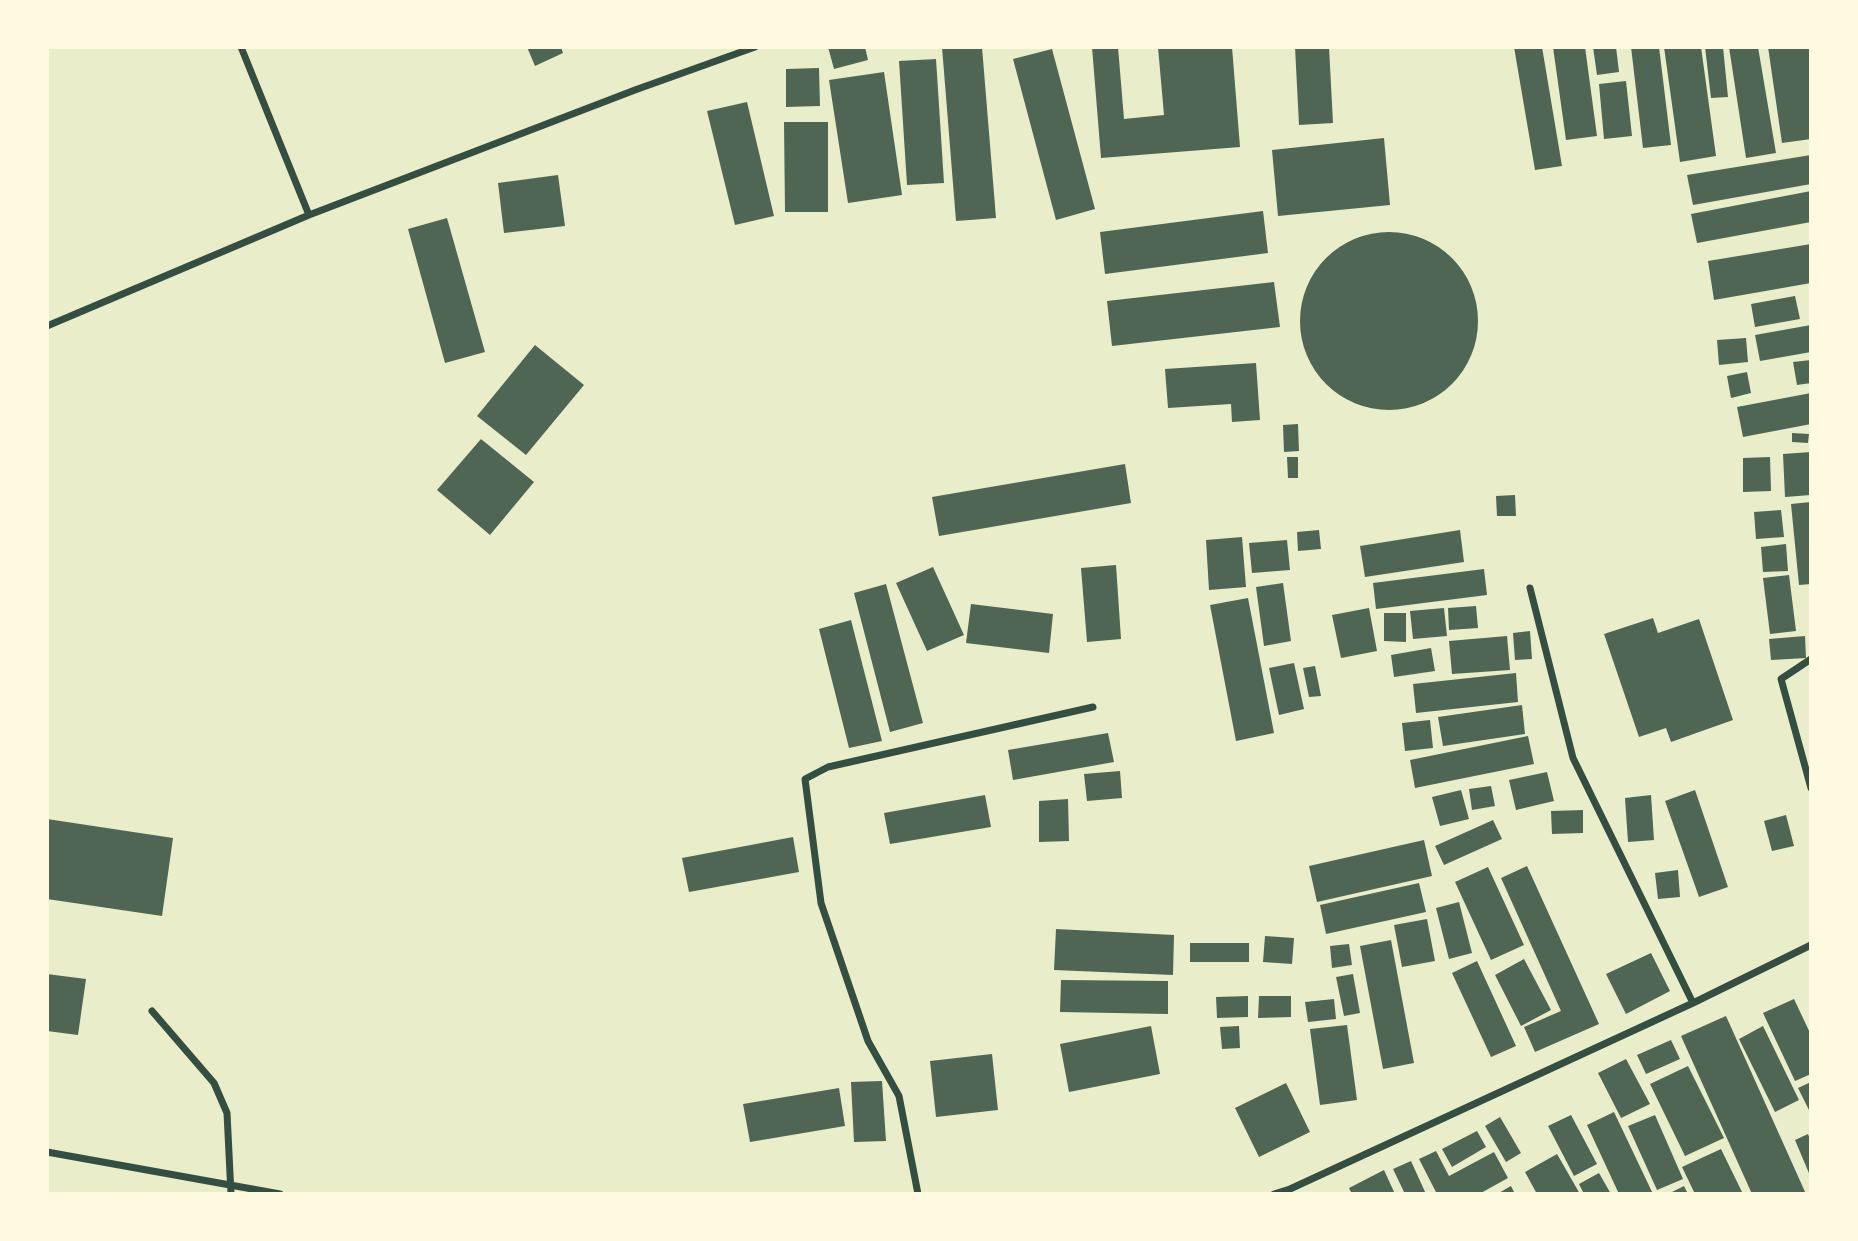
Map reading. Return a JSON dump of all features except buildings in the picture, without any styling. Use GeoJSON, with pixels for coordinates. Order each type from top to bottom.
{"type":"FeatureCollection","features":[{"type":"Feature","properties":{"kind":"street"},"geometry":{"type":"LineString","coordinates":[[241,47],[309,215]]}},
{"type":"Feature","properties":{"kind":"street"},"geometry":{"type":"LineString","coordinates":[[47,327],[309,215],[755,47]]}},
{"type":"Feature","properties":{"kind":"street"},"geometry":{"type":"LineString","coordinates":[[1530,588],[1573,758],[1693,1003]]}},
{"type":"Feature","properties":{"kind":"street"},"geometry":{"type":"LineString","coordinates":[[1811,659],[1781,679],[1811,788]]}},
{"type":"Feature","properties":{"kind":"street"},"geometry":{"type":"LineString","coordinates":[[918,1194],[900,1096],[868,1041],[821,903],[805,779],[828,767],[1093,707]]}},
{"type":"Feature","properties":{"kind":"street"},"geometry":{"type":"LineString","coordinates":[[1274,1194],[1693,1003],[1811,945]]}},
{"type":"Feature","properties":{"kind":"street"},"geometry":{"type":"LineString","coordinates":[[152,1012],[214,1083],[227,1114],[231,1190]]}},
{"type":"Feature","properties":{"kind":"street"},"geometry":{"type":"LineString","coordinates":[[47,1152],[231,1190],[280,1194]]}}]}
